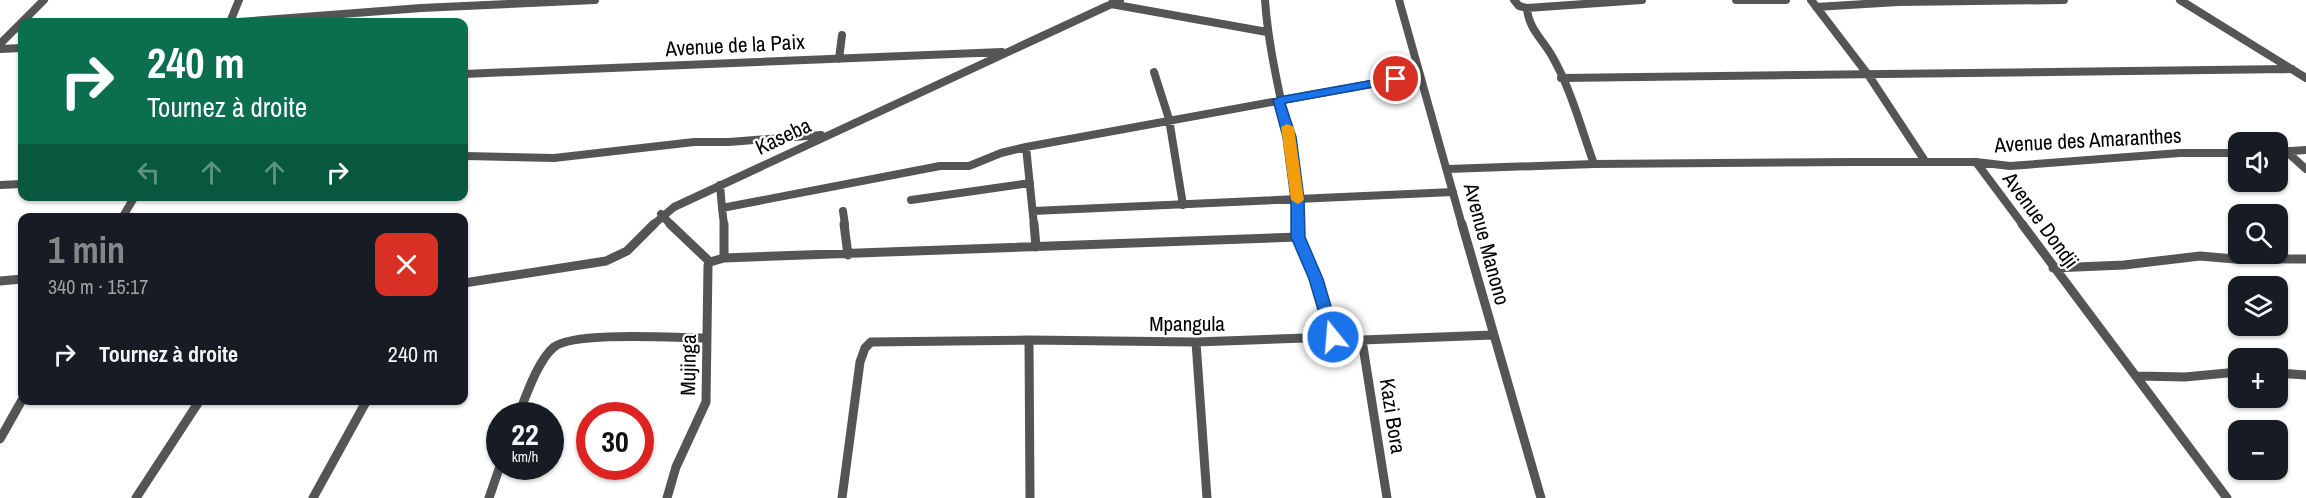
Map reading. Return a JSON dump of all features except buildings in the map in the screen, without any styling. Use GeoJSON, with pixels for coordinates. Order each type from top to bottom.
{"type":"FeatureCollection","features":[{"type":"Feature","properties":{"kind":"street"},"geometry":{"type":"LineString","coordinates":[[26,18],[44,0]]}},
{"type":"Feature","properties":{"kind":"street"},"geometry":{"type":"LineString","coordinates":[[232,18],[239,0]]}},
{"type":"Feature","properties":{"kind":"street"},"geometry":{"type":"LineString","coordinates":[[291,18],[421,8],[595,0]]}},
{"type":"Feature","properties":{"kind":"street","name":"Kaseba"},"geometry":{"type":"LineString","coordinates":[[468,282],[616,258],[637,244],[661,214],[828,134],[1120,0]]}},
{"type":"Feature","properties":{"kind":"street"},"geometry":{"type":"LineString","coordinates":[[1265,0],[1267,32],[1279,100],[1290,137],[1298,199],[1298,237],[1316,279],[1333,337]]}},
{"type":"Feature","properties":{"kind":"street","name":"Avenue Manono"},"geometry":{"type":"LineString","coordinates":[[1399,0],[1541,498]]}},
{"type":"Feature","properties":{"kind":"street"},"geometry":{"type":"LineString","coordinates":[[1514,0],[1519,6],[1527,8],[1642,0]]}},
{"type":"Feature","properties":{"kind":"street"},"geometry":{"type":"LineString","coordinates":[[1736,0],[1786,0]]}},
{"type":"Feature","properties":{"kind":"street"},"geometry":{"type":"LineString","coordinates":[[1814,4],[2064,0]]}},
{"type":"Feature","properties":{"kind":"street"},"geometry":{"type":"LineString","coordinates":[[2180,0],[2306,78]]}},
{"type":"Feature","properties":{"kind":"street"},"geometry":{"type":"LineString","coordinates":[[1111,4],[1267,32]]}},
{"type":"Feature","properties":{"kind":"street"},"geometry":{"type":"LineString","coordinates":[[1814,4],[1869,76],[1925,161]]}},
{"type":"Feature","properties":{"kind":"street"},"geometry":{"type":"LineString","coordinates":[[1527,8],[1533,29],[1552,57],[1562,78],[1594,164]]}},
{"type":"Feature","properties":{"kind":"street"},"geometry":{"type":"LineString","coordinates":[[0,44],[18,26]]}},
{"type":"Feature","properties":{"kind":"street"},"geometry":{"type":"LineString","coordinates":[[839,58],[842,35]]}},
{"type":"Feature","properties":{"kind":"street"},"geometry":{"type":"LineString","coordinates":[[0,49],[18,48]]}},
{"type":"Feature","properties":{"kind":"street","name":"Avenue de la Paix"},"geometry":{"type":"LineString","coordinates":[[468,74],[1008,51]]}},
{"type":"Feature","properties":{"kind":"street"},"geometry":{"type":"LineString","coordinates":[[1562,78],[2292,69]]}},
{"type":"Feature","properties":{"kind":"street"},"geometry":{"type":"LineString","coordinates":[[1154,72],[1169,119],[1184,205]]}},
{"type":"Feature","properties":{"kind":"street"},"geometry":{"type":"LineString","coordinates":[[722,208],[940,166],[969,166],[1001,153],[1026,147],[1169,119],[1420,75]]}},
{"type":"Feature","properties":{"kind":"street"},"geometry":{"type":"LineString","coordinates":[[468,156],[554,158],[694,142],[729,142],[828,134]]}},
{"type":"Feature","properties":{"kind":"street"},"geometry":{"type":"LineString","coordinates":[[1026,147],[1036,247]]}},
{"type":"Feature","properties":{"kind":"street"},"geometry":{"type":"LineString","coordinates":[[2288,152],[2306,150]]}},
{"type":"Feature","properties":{"kind":"street"},"geometry":{"type":"LineString","coordinates":[[2288,152],[2306,169]]}},
{"type":"Feature","properties":{"kind":"street","name":"Avenue des Amaranthes"},"geometry":{"type":"LineString","coordinates":[[1976,162],[2010,166],[2173,153],[2228,153]]}},
{"type":"Feature","properties":{"kind":"street","name":"Avenue Dondji"},"geometry":{"type":"LineString","coordinates":[[1448,169],[1594,164],[1976,162],[2227,498]]}},
{"type":"Feature","properties":{"kind":"street"},"geometry":{"type":"LineString","coordinates":[[911,200],[1030,183]]}},
{"type":"Feature","properties":{"kind":"street"},"geometry":{"type":"LineString","coordinates":[[0,185],[18,184]]}},
{"type":"Feature","properties":{"kind":"street"},"geometry":{"type":"LineString","coordinates":[[720,185],[724,227],[723,258]]}},
{"type":"Feature","properties":{"kind":"street"},"geometry":{"type":"LineString","coordinates":[[1033,211],[1454,192]]}},
{"type":"Feature","properties":{"kind":"street"},"geometry":{"type":"LineString","coordinates":[[843,211],[848,255]]}},
{"type":"Feature","properties":{"kind":"street"},"geometry":{"type":"LineString","coordinates":[[661,214],[710,262],[723,258],[1298,237]]}},
{"type":"Feature","properties":{"kind":"street"},"geometry":{"type":"LineString","coordinates":[[2053,267],[2124,265],[2200,256],[2235,259],[2306,259]]}},
{"type":"Feature","properties":{"kind":"street","name":"Mujinga"},"geometry":{"type":"LineString","coordinates":[[667,498],[676,467],[706,402],[708,266],[710,262]]}},
{"type":"Feature","properties":{"kind":"street"},"geometry":{"type":"LineString","coordinates":[[0,281],[18,279]]}},
{"type":"Feature","properties":{"kind":"street","name":"Mpangula"},"geometry":{"type":"LineString","coordinates":[[842,498],[860,362],[868,344],[880,341],[1029,340],[1196,342],[1333,337],[1362,340],[1493,335]]}},
{"type":"Feature","properties":{"kind":"street"},"geometry":{"type":"LineString","coordinates":[[523,402],[548,356],[563,341],[585,338],[706,338]]}},
{"type":"Feature","properties":{"kind":"street"},"geometry":{"type":"LineString","coordinates":[[1029,340],[1030,498]]}},
{"type":"Feature","properties":{"kind":"street","name":"Kazi Bora"},"geometry":{"type":"LineString","coordinates":[[1362,340],[1387,498]]}},
{"type":"Feature","properties":{"kind":"street"},"geometry":{"type":"LineString","coordinates":[[1196,342],[1207,498]]}},
{"type":"Feature","properties":{"kind":"street"},"geometry":{"type":"LineString","coordinates":[[2137,376],[2185,377],[2228,373]]}},
{"type":"Feature","properties":{"kind":"street"},"geometry":{"type":"LineString","coordinates":[[2288,374],[2306,375]]}},
{"type":"Feature","properties":{"kind":"street"},"geometry":{"type":"LineString","coordinates":[[0,439],[19,405]]}},
{"type":"Feature","properties":{"kind":"street"},"geometry":{"type":"LineString","coordinates":[[136,498],[197,405]]}},
{"type":"Feature","properties":{"kind":"street"},"geometry":{"type":"LineString","coordinates":[[313,498],[364,405]]}},
{"type":"Feature","properties":{"kind":"street"},"geometry":{"type":"LineString","coordinates":[[489,498],[495,480]]}},
{"type":"Feature","properties":{"kind":"slow traffic"},"geometry":{"type":"LineString","coordinates":[[1287,127],[1298,200]]}},
{"type":"Feature","properties":{"kind":"route"},"geometry":{"type":"LineString","coordinates":[[1333,337],[1316,279],[1298,237],[1296,226],[1298,199],[1290,137],[1279,100],[1396,79]]}}]}
